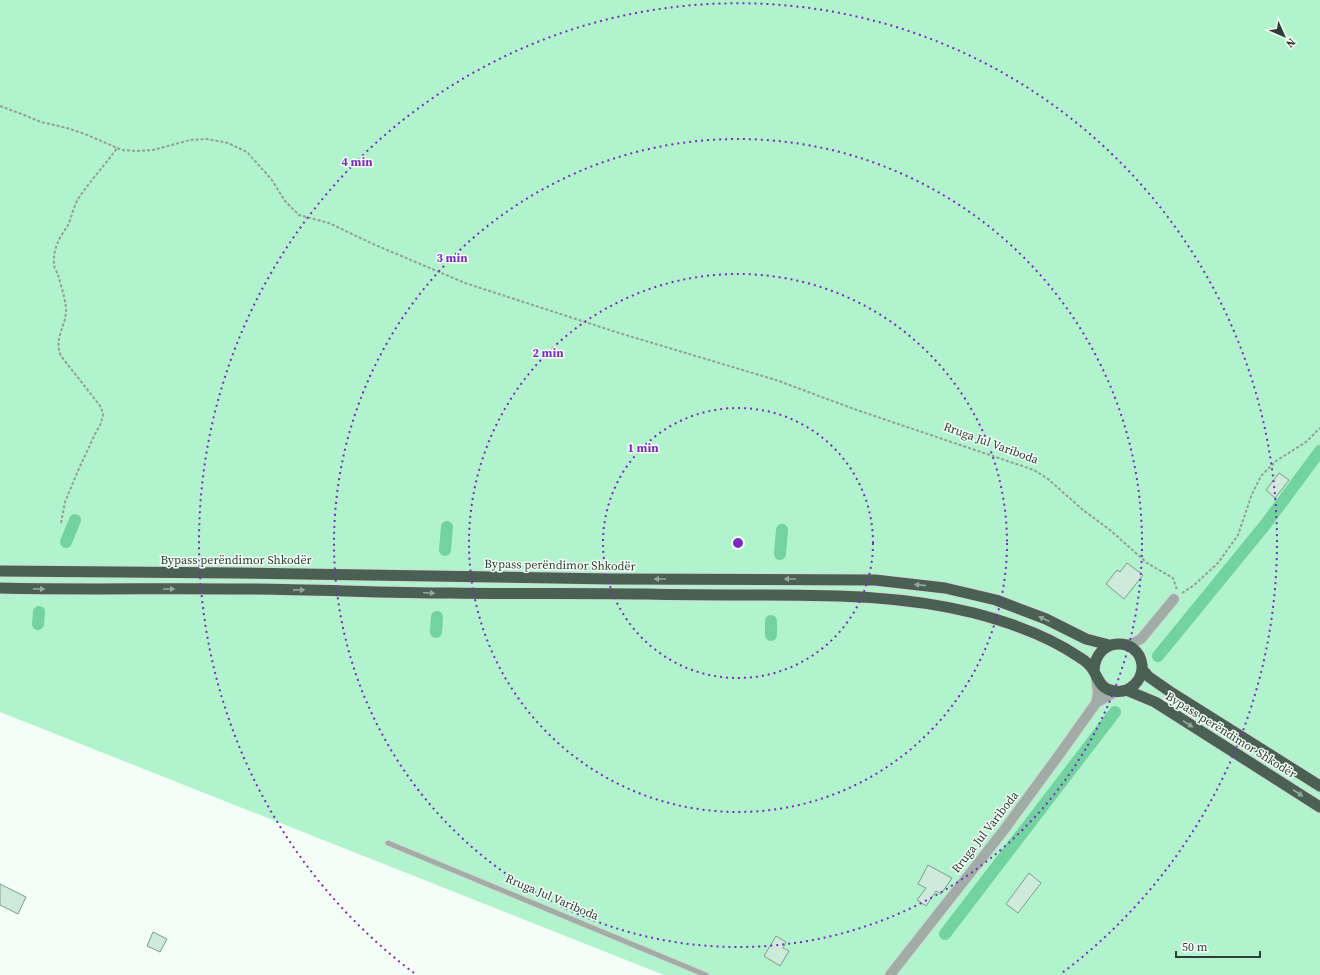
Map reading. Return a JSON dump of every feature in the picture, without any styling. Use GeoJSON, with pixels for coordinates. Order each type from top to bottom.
{"type":"FeatureCollection","features":[{"type":"Feature","properties":{"kind":"highway","name":"Bypass perëndimor Shkodër"},"geometry":{"type":"LineString","coordinates":[[0,571],[252,573],[612,579],[875,580],[946,588],[996,600],[1040,617],[1086,639],[1109,645],[1125,645],[1132,648],[1138,654],[1141,665],[1149,677],[1320,786]]}},
{"type":"Feature","properties":{"kind":"highway"},"geometry":{"type":"LineString","coordinates":[[0,588],[344,590],[447,593],[866,597],[939,605],[995,618],[1060,645],[1086,661],[1101,685],[1115,692],[1126,690],[1136,683],[1140,676],[1141,665]]}},
{"type":"Feature","properties":{"kind":"highway"},"geometry":{"type":"LineString","coordinates":[[1095,675],[1094,663],[1097,655],[1109,645]]}},
{"type":"Feature","properties":{"kind":"highway","name":"Bypass perëndimor Shkodër"},"geometry":{"type":"LineString","coordinates":[[1126,690],[1155,702],[1320,807]]}},
{"type":"Feature","properties":{"kind":"street"},"geometry":{"type":"LineString","coordinates":[[1125,645],[1135,642],[1145,635],[1174,599]]}},
{"type":"Feature","properties":{"kind":"street"},"geometry":{"type":"LineString","coordinates":[[1141,665],[1140,653],[1145,635]]}},
{"type":"Feature","properties":{"kind":"street"},"geometry":{"type":"LineString","coordinates":[[1095,675],[1098,693],[1096,703]]}},
{"type":"Feature","properties":{"kind":"street","name":"Rruga Jul Variboda"},"geometry":{"type":"LineString","coordinates":[[890,975],[1004,830],[1096,703],[1115,692]]}},
{"type":"Feature","properties":{"kind":"lane","name":"Rruga Jul Variboda"},"geometry":{"type":"LineString","coordinates":[[388,843],[706,975]]}},
{"type":"Feature","properties":{"kind":"path","name":"Rruga Jul Variboda"},"geometry":{"type":"LineString","coordinates":[[0,106],[41,122],[85,134],[122,150],[153,150],[190,140],[208,139],[228,143],[247,152],[272,180],[285,201],[299,215],[329,223],[373,244],[465,283],[619,333],[776,380],[854,409],[1034,470],[1048,479],[1083,510],[1110,530],[1147,563],[1173,578],[1178,589],[1174,599]]}},
{"type":"Feature","properties":{"kind":"path"},"geometry":{"type":"LineString","coordinates":[[62,523],[65,502],[101,423],[103,414],[101,407],[61,356],[58,348],[66,315],[66,307],[54,264],[55,253],[57,243],[67,226],[78,200],[118,148]]}},
{"type":"Feature","properties":{"kind":"path"},"geometry":{"type":"LineString","coordinates":[[1174,599],[1193,586],[1218,562],[1238,535],[1252,494],[1261,476],[1276,461],[1306,442],[1320,428]]}},
{"type":"Feature","properties":{"kind":"green space"},"geometry":{"type":"Polygon","coordinates":[[[0,0],[1320,0],[1320,975],[664,975],[0,712],[0,0]]]}},
{"type":"Feature","properties":{"kind":"building"},"geometry":{"type":"Polygon","coordinates":[[[1279,473],[1289,480],[1275,498],[1266,490],[1279,473]]]}},
{"type":"Feature","properties":{"kind":"building"},"geometry":{"type":"Polygon","coordinates":[[[1127,563],[1143,575],[1124,599],[1106,584],[1117,570],[1120,572],[1127,563]]]}},
{"type":"Feature","properties":{"kind":"building"},"geometry":{"type":"Polygon","coordinates":[[[928,865],[952,878],[941,894],[936,891],[926,906],[917,900],[926,888],[918,884],[928,865]]]}},
{"type":"Feature","properties":{"kind":"building"},"geometry":{"type":"Polygon","coordinates":[[[1029,873],[1041,883],[1018,913],[1006,904],[1029,873]]]}},
{"type":"Feature","properties":{"kind":"building"},"geometry":{"type":"Polygon","coordinates":[[[0,884],[26,897],[18,914],[0,905],[0,884]]]}},
{"type":"Feature","properties":{"kind":"building"},"geometry":{"type":"Polygon","coordinates":[[[153,932],[167,939],[160,952],[147,946],[153,932]]]}},
{"type":"Feature","properties":{"kind":"building"},"geometry":{"type":"Polygon","coordinates":[[[776,936],[786,942],[783,948],[789,951],[780,966],[764,956],[776,936]]]}},
{"type":"Feature","properties":{"kind":"waterway"},"geometry":{"type":"LineString","coordinates":[[1158,656],[1265,525],[1320,451]]}},
{"type":"Feature","properties":{"kind":"waterway"},"geometry":{"type":"LineString","coordinates":[[66,542],[75,520]]}},
{"type":"Feature","properties":{"kind":"waterway"},"geometry":{"type":"LineString","coordinates":[[445,550],[447,527]]}},
{"type":"Feature","properties":{"kind":"waterway"},"geometry":{"type":"LineString","coordinates":[[780,554],[782,530]]}},
{"type":"Feature","properties":{"kind":"waterway"},"geometry":{"type":"LineString","coordinates":[[38,624],[39,612]]}},
{"type":"Feature","properties":{"kind":"waterway"},"geometry":{"type":"LineString","coordinates":[[436,632],[437,617]]}},
{"type":"Feature","properties":{"kind":"waterway"},"geometry":{"type":"LineString","coordinates":[[771,621],[771,635]]}},
{"type":"Feature","properties":{"kind":"waterway"},"geometry":{"type":"LineString","coordinates":[[945,934],[1115,712]]}}]}
